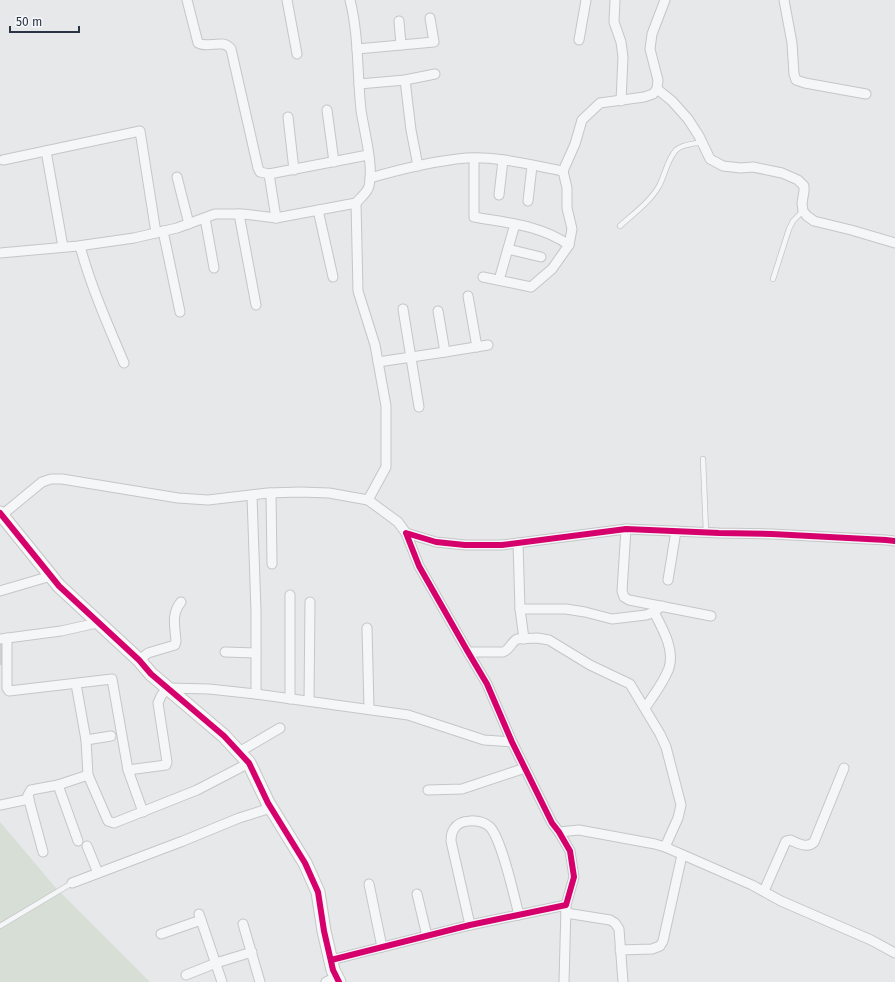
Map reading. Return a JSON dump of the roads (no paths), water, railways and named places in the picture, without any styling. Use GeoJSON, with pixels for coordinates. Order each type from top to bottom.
{"type":"FeatureCollection","features":[{"type":"Feature","properties":{"kind":"street"},"geometry":{"type":"LineString","coordinates":[[187,0],[198,43],[203,45],[223,44],[227,45],[231,49],[260,172],[269,174],[368,155]]}},
{"type":"Feature","properties":{"kind":"street"},"geometry":{"type":"LineString","coordinates":[[350,0],[358,44],[359,84],[370,169],[369,187],[356,203],[358,291],[375,345],[386,406],[386,467],[368,500]]}},
{"type":"Feature","properties":{"kind":"street"},"geometry":{"type":"LineString","coordinates":[[579,40],[586,0]]}},
{"type":"Feature","properties":{"kind":"street"},"geometry":{"type":"LineString","coordinates":[[615,0],[614,22],[621,42],[623,57],[621,101]]}},
{"type":"Feature","properties":{"kind":"street"},"geometry":{"type":"LineString","coordinates":[[483,277],[531,286],[552,269],[569,245],[572,229],[567,208],[567,188],[563,171],[575,144],[582,120],[600,103],[644,97],[653,94],[657,89],[658,80],[650,49],[652,34],[664,6],[665,0]]}},
{"type":"Feature","properties":{"kind":"street"},"geometry":{"type":"LineString","coordinates":[[784,0],[791,33],[794,74],[796,80],[866,94]]}},
{"type":"Feature","properties":{"kind":"street"},"geometry":{"type":"LineString","coordinates":[[290,1],[297,54]]}},
{"type":"Feature","properties":{"kind":"street"},"geometry":{"type":"LineString","coordinates":[[357,49],[434,42],[430,18]]}},
{"type":"Feature","properties":{"kind":"street"},"geometry":{"type":"LineString","coordinates":[[399,21],[402,45]]}},
{"type":"Feature","properties":{"kind":"street"},"geometry":{"type":"LineString","coordinates":[[359,84],[405,80],[435,74]]}},
{"type":"Feature","properties":{"kind":"street"},"geometry":{"type":"LineString","coordinates":[[405,80],[418,166]]}},
{"type":"Feature","properties":{"kind":"street"},"geometry":{"type":"LineString","coordinates":[[657,89],[672,101],[688,119],[710,159],[723,166],[741,168],[753,167],[782,173],[798,180],[804,186],[802,203],[803,211],[806,216],[814,221],[851,230],[895,244]]}},
{"type":"Feature","properties":{"kind":"street"},"geometry":{"type":"LineString","coordinates":[[327,110],[334,162]]}},
{"type":"Feature","properties":{"kind":"street"},"geometry":{"type":"LineString","coordinates":[[288,117],[294,170]]}},
{"type":"Feature","properties":{"kind":"street"},"geometry":{"type":"LineString","coordinates":[[2,160],[140,131],[159,232],[180,312]]}},
{"type":"Feature","properties":{"kind":"street"},"geometry":{"type":"LineString","coordinates":[[46,151],[63,247]]}},
{"type":"Feature","properties":{"kind":"street"},"geometry":{"type":"LineString","coordinates":[[370,178],[418,166],[466,158],[503,160],[563,171]]}},
{"type":"Feature","properties":{"kind":"street"},"geometry":{"type":"LineString","coordinates":[[474,159],[474,217],[530,226],[550,234],[569,245]]}},
{"type":"Feature","properties":{"kind":"street"},"geometry":{"type":"LineString","coordinates":[[499,195],[503,160]]}},
{"type":"Feature","properties":{"kind":"street"},"geometry":{"type":"LineString","coordinates":[[528,201],[532,166]]}},
{"type":"Feature","properties":{"kind":"street"},"geometry":{"type":"LineString","coordinates":[[269,174],[276,218]]}},
{"type":"Feature","properties":{"kind":"street"},"geometry":{"type":"LineString","coordinates":[[177,177],[189,224]]}},
{"type":"Feature","properties":{"kind":"street"},"geometry":{"type":"LineString","coordinates":[[0,253],[80,246],[134,238],[189,224],[215,214],[239,214],[276,218],[356,203]]}},
{"type":"Feature","properties":{"kind":"street"},"geometry":{"type":"LineString","coordinates":[[318,210],[333,277]]}},
{"type":"Feature","properties":{"kind":"street"},"geometry":{"type":"LineString","coordinates":[[239,214],[256,306]]}},
{"type":"Feature","properties":{"kind":"street"},"geometry":{"type":"LineString","coordinates":[[205,218],[214,268]]}},
{"type":"Feature","properties":{"kind":"street"},"geometry":{"type":"LineString","coordinates":[[499,280],[515,224]]}},
{"type":"Feature","properties":{"kind":"street"},"geometry":{"type":"LineString","coordinates":[[80,246],[86,270],[124,363]]}},
{"type":"Feature","properties":{"kind":"street"},"geometry":{"type":"LineString","coordinates":[[508,249],[542,257]]}},
{"type":"Feature","properties":{"kind":"street"},"geometry":{"type":"LineString","coordinates":[[468,296],[477,347]]}},
{"type":"Feature","properties":{"kind":"street"},"geometry":{"type":"LineString","coordinates":[[403,309],[419,407]]}},
{"type":"Feature","properties":{"kind":"street"},"geometry":{"type":"LineString","coordinates":[[438,311],[445,352]]}},
{"type":"Feature","properties":{"kind":"street"},"geometry":{"type":"LineString","coordinates":[[378,362],[488,345]]}},
{"type":"Feature","properties":{"kind":"street"},"geometry":{"type":"LineString","coordinates":[[333,980],[331,960],[324,931],[318,892],[305,863],[271,808],[249,763],[224,736],[151,674],[139,660],[97,623],[59,586],[1,514],[42,482],[51,479],[62,479],[195,500],[252,496],[271,493],[329,493],[368,500],[398,522],[406,533],[419,566],[487,684],[524,768],[552,823],[570,850],[574,878],[566,909],[564,982]]}},
{"type":"Feature","properties":{"kind":"street"},"geometry":{"type":"LineString","coordinates":[[271,493],[272,564]]}},
{"type":"Feature","properties":{"kind":"street"},"geometry":{"type":"LineString","coordinates":[[252,496],[256,694]]}},
{"type":"Feature","properties":{"kind":"street"},"geometry":{"type":"LineString","coordinates":[[406,533],[436,542],[465,545],[502,545],[626,529],[772,534],[886,540],[895,542]]}},
{"type":"Feature","properties":{"kind":"street"},"geometry":{"type":"LineString","coordinates":[[626,529],[622,591],[624,597],[658,609],[711,616]]}},
{"type":"Feature","properties":{"kind":"street"},"geometry":{"type":"LineString","coordinates":[[668,580],[676,531]]}},
{"type":"Feature","properties":{"kind":"street"},"geometry":{"type":"LineString","coordinates":[[518,543],[520,609],[524,639]]}},
{"type":"Feature","properties":{"kind":"street"},"geometry":{"type":"LineString","coordinates":[[0,591],[51,576]]}},
{"type":"Feature","properties":{"kind":"street"},"geometry":{"type":"LineString","coordinates":[[290,595],[290,699]]}},
{"type":"Feature","properties":{"kind":"street"},"geometry":{"type":"LineString","coordinates":[[139,660],[148,653],[175,645],[174,614],[181,602]]}},
{"type":"Feature","properties":{"kind":"street"},"geometry":{"type":"LineString","coordinates":[[309,701],[310,602]]}},
{"type":"Feature","properties":{"kind":"street"},"geometry":{"type":"LineString","coordinates":[[520,609],[566,609],[612,619],[646,615],[658,609]]}},
{"type":"Feature","properties":{"kind":"street"},"geometry":{"type":"LineString","coordinates":[[645,708],[666,675],[670,662],[667,639],[658,609]]}},
{"type":"Feature","properties":{"kind":"street"},"geometry":{"type":"LineString","coordinates":[[97,623],[61,631],[3,638],[7,688],[9,691],[112,679],[128,770],[143,812]]}},
{"type":"Feature","properties":{"kind":"street"},"geometry":{"type":"LineString","coordinates":[[367,628],[369,709]]}},
{"type":"Feature","properties":{"kind":"street"},"geometry":{"type":"LineString","coordinates":[[468,652],[506,651],[514,640],[517,639],[537,638],[549,640],[590,665],[627,682],[633,688],[666,747],[681,805],[678,818],[665,847]]}},
{"type":"Feature","properties":{"kind":"street"},"geometry":{"type":"LineString","coordinates":[[225,652],[256,653]]}},
{"type":"Feature","properties":{"kind":"street"},"geometry":{"type":"LineString","coordinates":[[76,684],[86,740],[88,775],[108,821],[114,822],[143,812],[197,790],[249,763]]}},
{"type":"Feature","properties":{"kind":"street"},"geometry":{"type":"LineString","coordinates":[[167,688],[209,689],[256,694],[408,715],[484,740],[512,742]]}},
{"type":"Feature","properties":{"kind":"street"},"geometry":{"type":"LineString","coordinates":[[128,770],[166,765],[167,762],[158,703],[167,688]]}},
{"type":"Feature","properties":{"kind":"street"},"geometry":{"type":"LineString","coordinates":[[239,752],[280,728]]}},
{"type":"Feature","properties":{"kind":"street"},"geometry":{"type":"LineString","coordinates":[[86,740],[111,736]]}},
{"type":"Feature","properties":{"kind":"street"},"geometry":{"type":"LineString","coordinates":[[428,790],[462,789],[524,768]]}},
{"type":"Feature","properties":{"kind":"street"},"geometry":{"type":"LineString","coordinates":[[764,892],[786,841],[790,840],[807,846],[811,846],[814,842],[844,768]]}},
{"type":"Feature","properties":{"kind":"street"},"geometry":{"type":"LineString","coordinates":[[42,852],[29,799],[30,790],[58,785],[88,775]]}},
{"type":"Feature","properties":{"kind":"street"},"geometry":{"type":"LineString","coordinates":[[58,785],[78,840]]}},
{"type":"Feature","properties":{"kind":"street"},"geometry":{"type":"LineString","coordinates":[[0,805],[29,799]]}},
{"type":"Feature","properties":{"kind":"street"},"geometry":{"type":"LineString","coordinates":[[72,883],[169,847],[239,818],[271,808]]}},
{"type":"Feature","properties":{"kind":"street"},"geometry":{"type":"LineString","coordinates":[[470,925],[451,841],[454,828],[462,823],[470,821],[482,822],[490,827],[499,842],[519,916]]}},
{"type":"Feature","properties":{"kind":"street"},"geometry":{"type":"LineString","coordinates":[[559,832],[579,830],[665,847],[781,901],[871,940],[895,953]]}},
{"type":"Feature","properties":{"kind":"street"},"geometry":{"type":"LineString","coordinates":[[87,846],[98,873]]}},
{"type":"Feature","properties":{"kind":"street"},"geometry":{"type":"LineString","coordinates":[[620,950],[652,949],[660,946],[663,941],[682,855]]}},
{"type":"Feature","properties":{"kind":"street"},"geometry":{"type":"LineString","coordinates":[[369,884],[382,947]]}},
{"type":"Feature","properties":{"kind":"street"},"geometry":{"type":"LineString","coordinates":[[418,894],[427,936]]}},
{"type":"Feature","properties":{"kind":"street"},"geometry":{"type":"LineString","coordinates":[[331,960],[470,925],[566,909],[610,920],[615,923],[619,929],[623,982]]}},
{"type":"Feature","properties":{"kind":"street"},"geometry":{"type":"LineString","coordinates":[[161,934],[200,917],[222,982]]}},
{"type":"Feature","properties":{"kind":"street"},"geometry":{"type":"LineString","coordinates":[[243,924],[260,982]]}},
{"type":"Feature","properties":{"kind":"street"},"geometry":{"type":"LineString","coordinates":[[186,975],[216,963],[252,952]]}},
{"type":"Feature","properties":{"kind":"lane"},"geometry":{"type":"LineString","coordinates":[[620,226],[646,202],[658,187],[676,150],[681,146],[702,142]]}},
{"type":"Feature","properties":{"kind":"lane"},"geometry":{"type":"LineString","coordinates":[[773,279],[789,229],[793,221],[803,211]]}},
{"type":"Feature","properties":{"kind":"lane"},"geometry":{"type":"LineString","coordinates":[[703,459],[706,532]]}},
{"type":"Feature","properties":{"kind":"lane"},"geometry":{"type":"LineString","coordinates":[[0,926],[72,883]]}}]}
